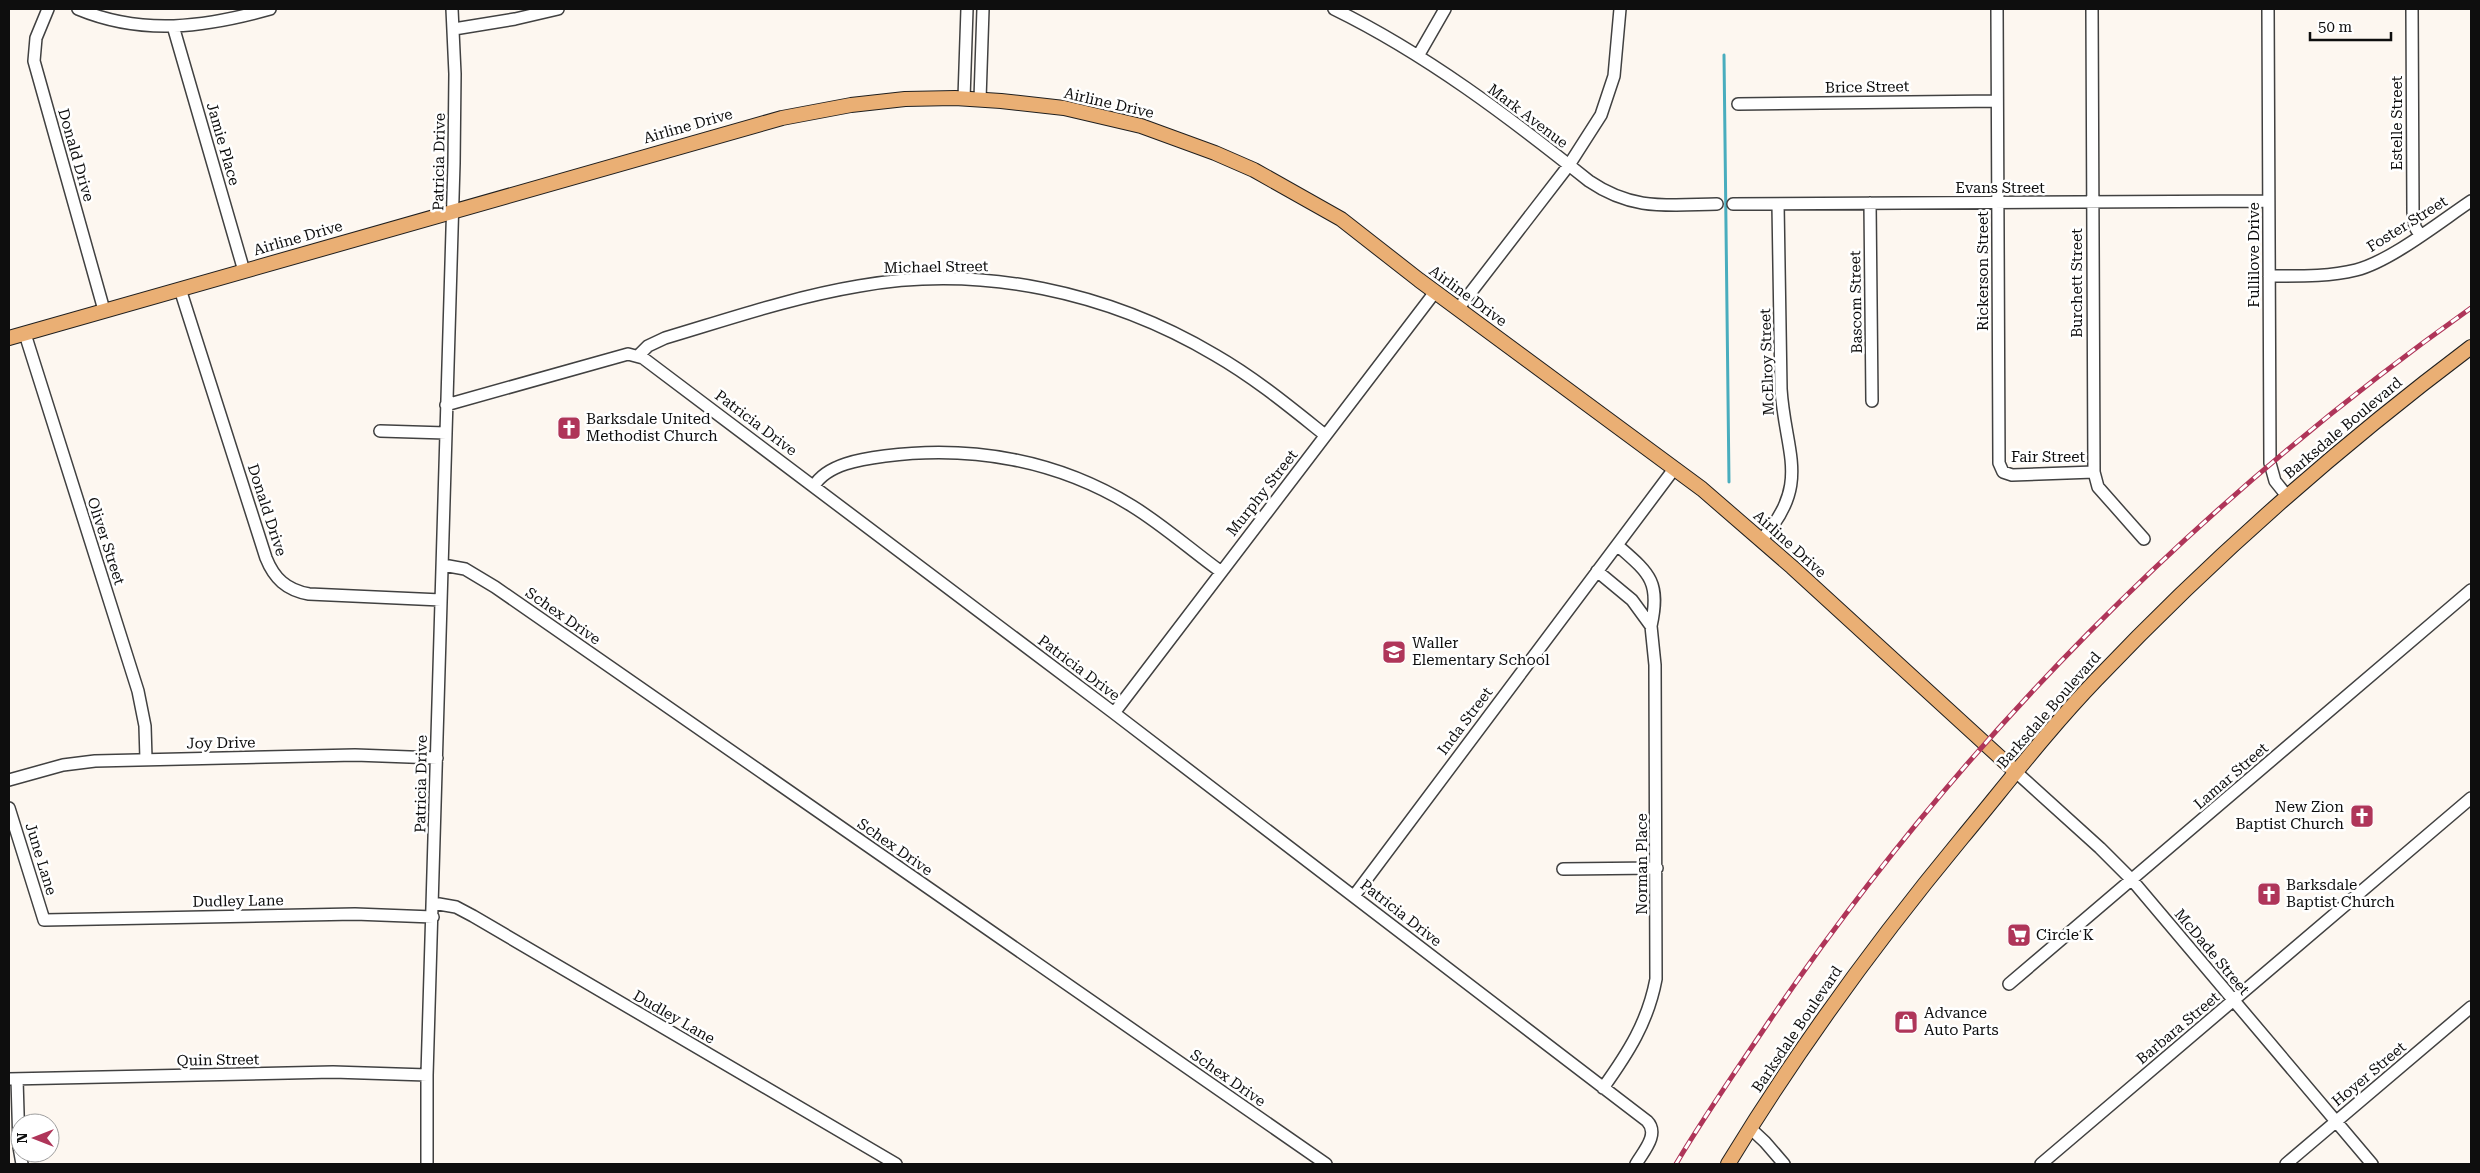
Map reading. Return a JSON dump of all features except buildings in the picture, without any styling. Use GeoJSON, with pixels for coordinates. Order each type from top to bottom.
{"type":"FeatureCollection","features":[{"type":"Feature","properties":{"kind":"main road","name":"Airline Drive"},"geometry":{"type":"LineString","coordinates":[[9,338],[453,210],[782,118],[878,102],[964,98],[1064,108],[1102,116],[1141,126],[1215,153],[1254,170],[1340,219],[1435,292],[1702,489],[1761,540],[2016,772]]}},
{"type":"Feature","properties":{"kind":"main road","name":"Barksdale Boulevard"},"geometry":{"type":"LineString","coordinates":[[1728,1164],[1813,1031],[1870,953],[2052,729],[2140,635],[2287,496],[2362,431],[2471,347]]}},
{"type":"Feature","properties":{"kind":"street","name":"Donald Drive"},"geometry":{"type":"LineString","coordinates":[[48,9],[36,38],[34,61],[104,310]]}},
{"type":"Feature","properties":{"kind":"street"},"geometry":{"type":"LineString","coordinates":[[78,9],[122,22],[173,26],[213,24],[270,9]]}},
{"type":"Feature","properties":{"kind":"street","name":"Patricia Drive"},"geometry":{"type":"LineString","coordinates":[[427,1164],[446,405],[453,210],[455,74],[452,9]]}},
{"type":"Feature","properties":{"kind":"street"},"geometry":{"type":"LineString","coordinates":[[454,29],[515,19],[557,9]]}},
{"type":"Feature","properties":{"kind":"street"},"geometry":{"type":"LineString","coordinates":[[964,98],[967,9]]}},
{"type":"Feature","properties":{"kind":"street"},"geometry":{"type":"LineString","coordinates":[[980,99],[983,9]]}},
{"type":"Feature","properties":{"kind":"street","name":"Mark Avenue"},"geometry":{"type":"LineString","coordinates":[[1334,9],[1418,56],[1453,79],[1599,188],[1630,202],[1651,205],[1717,204]]}},
{"type":"Feature","properties":{"kind":"street"},"geometry":{"type":"LineString","coordinates":[[1418,56],[1445,9]]}},
{"type":"Feature","properties":{"kind":"street"},"geometry":{"type":"LineString","coordinates":[[1458,309],[1589,137],[1609,97],[1614,76],[1620,9]]}},
{"type":"Feature","properties":{"kind":"street","name":"Rickerson Street"},"geometry":{"type":"LineString","coordinates":[[1997,9],[1999,457],[2003,472]]}},
{"type":"Feature","properties":{"kind":"street","name":"Burchett Street"},"geometry":{"type":"LineString","coordinates":[[2092,9],[2094,472],[2098,487],[2144,539]]}},
{"type":"Feature","properties":{"kind":"street","name":"Fullilove Drive"},"geometry":{"type":"LineString","coordinates":[[2268,9],[2270,463],[2275,481],[2287,496]]}},
{"type":"Feature","properties":{"kind":"street","name":"Estelle Street"},"geometry":{"type":"LineString","coordinates":[[2412,9],[2413,212],[2415,227],[2420,235]]}},
{"type":"Feature","properties":{"kind":"street","name":"Jamie Place"},"geometry":{"type":"LineString","coordinates":[[173,26],[244,271]]}},
{"type":"Feature","properties":{"kind":"street","name":"Brice Street"},"geometry":{"type":"LineString","coordinates":[[1738,104],[1997,101]]}},
{"type":"Feature","properties":{"kind":"street","name":"Evans Street"},"geometry":{"type":"LineString","coordinates":[[1732,204],[2268,201]]}},
{"type":"Feature","properties":{"kind":"street","name":"Foster Street"},"geometry":{"type":"LineString","coordinates":[[2269,276],[2323,276],[2359,269],[2382,259],[2471,201]]}},
{"type":"Feature","properties":{"kind":"street","name":"Bascom Street"},"geometry":{"type":"LineString","coordinates":[[1870,203],[1872,401]]}},
{"type":"Feature","properties":{"kind":"street","name":"McElroy Street"},"geometry":{"type":"LineString","coordinates":[[1761,540],[1776,522],[1786,502],[1793,464],[1784,418],[1781,389],[1778,204]]}},
{"type":"Feature","properties":{"kind":"street","name":"Michael Street"},"geometry":{"type":"LineString","coordinates":[[639,355],[648,346],[665,338],[838,290],[911,280],[958,279],[1000,282],[1081,297],[1126,311],[1170,330],[1239,370],[1325,435]]}},
{"type":"Feature","properties":{"kind":"street","name":"Donald Drive"},"geometry":{"type":"LineString","coordinates":[[180,289],[266,558],[276,577],[290,588],[309,594],[442,600]]}},
{"type":"Feature","properties":{"kind":"street","name":"Murphy Street"},"geometry":{"type":"LineString","coordinates":[[1114,713],[1220,571],[1435,292]]}},
{"type":"Feature","properties":{"kind":"street","name":"Oliver Street"},"geometry":{"type":"LineString","coordinates":[[25,334],[138,691],[145,726],[146,759]]}},
{"type":"Feature","properties":{"kind":"street"},"geometry":{"type":"LineString","coordinates":[[446,405],[628,354],[639,355]]}},
{"type":"Feature","properties":{"kind":"street","name":"Patricia Drive"},"geometry":{"type":"LineString","coordinates":[[639,355],[1114,713],[1647,1121],[1652,1132],[1648,1145],[1636,1164]]}},
{"type":"Feature","properties":{"kind":"street"},"geometry":{"type":"LineString","coordinates":[[380,431],[446,433]]}},
{"type":"Feature","properties":{"kind":"street"},"geometry":{"type":"LineString","coordinates":[[814,486],[820,477],[834,469],[887,456],[964,452],[1015,459],[1064,473],[1117,498],[1144,514],[1220,571]]}},
{"type":"Feature","properties":{"kind":"street","name":"Inda Street"},"geometry":{"type":"LineString","coordinates":[[1354,896],[1674,469]]}},
{"type":"Feature","properties":{"kind":"street","name":"Fair Street"},"geometry":{"type":"LineString","coordinates":[[2003,472],[2012,475],[2094,472]]}},
{"type":"Feature","properties":{"kind":"street","name":"Norman Place"},"geometry":{"type":"LineString","coordinates":[[1604,1088],[1629,1052],[1642,1027],[1650,1004],[1657,966],[1655,665],[1651,626],[1655,603],[1652,583],[1641,565],[1617,545]]}},
{"type":"Feature","properties":{"kind":"street","name":"Schex Drive"},"geometry":{"type":"LineString","coordinates":[[443,565],[465,569],[495,586],[1326,1164]]}},
{"type":"Feature","properties":{"kind":"street"},"geometry":{"type":"LineString","coordinates":[[1597,571],[1632,600],[1651,626]]}},
{"type":"Feature","properties":{"kind":"street","name":"Lamar Street"},"geometry":{"type":"LineString","coordinates":[[2009,984],[2471,590]]}},
{"type":"Feature","properties":{"kind":"street","name":"Joy Drive"},"geometry":{"type":"LineString","coordinates":[[9,780],[73,763],[146,759],[355,755],[437,758]]}},
{"type":"Feature","properties":{"kind":"street","name":"McDade Street"},"geometry":{"type":"LineString","coordinates":[[2016,772],[2100,848],[2132,880],[2372,1164]]}},
{"type":"Feature","properties":{"kind":"street","name":"Barbara Street"},"geometry":{"type":"LineString","coordinates":[[2041,1164],[2471,798]]}},
{"type":"Feature","properties":{"kind":"street","name":"June Lane"},"geometry":{"type":"LineString","coordinates":[[9,808],[44,920]]}},
{"type":"Feature","properties":{"kind":"street"},"geometry":{"type":"LineString","coordinates":[[1563,869],[1657,868]]}},
{"type":"Feature","properties":{"kind":"street","name":"Dudley Lane"},"geometry":{"type":"LineString","coordinates":[[433,903],[456,907],[473,916],[896,1164]]}},
{"type":"Feature","properties":{"kind":"street","name":"Dudley Lane"},"geometry":{"type":"LineString","coordinates":[[44,920],[355,914],[433,917]]}},
{"type":"Feature","properties":{"kind":"street","name":"Hoyer Street"},"geometry":{"type":"LineString","coordinates":[[2286,1164],[2471,1007]]}},
{"type":"Feature","properties":{"kind":"street","name":"Quin Street"},"geometry":{"type":"LineString","coordinates":[[13,1079],[333,1072],[428,1075]]}},
{"type":"Feature","properties":{"kind":"street"},"geometry":{"type":"LineString","coordinates":[[13,1079],[18,1147],[22,1164]]}},
{"type":"Feature","properties":{"kind":"street"},"geometry":{"type":"LineString","coordinates":[[1750,1128],[1784,1164]]}},
{"type":"Feature","properties":{"kind":"waterway"},"geometry":{"type":"LineString","coordinates":[[1724,55],[1729,482]]}},
{"type":"Feature","properties":{"kind":"railway"},"geometry":{"type":"LineString","coordinates":[[1676,1164],[1770,1020],[1843,918],[1920,819],[2002,724],[2089,633],[2179,545],[2273,462],[2370,383],[2471,308]]}},
{"type":"Feature","properties":{"kind":"place","name":"Barksdale United Methodist Church"},"geometry":{"type":"Point","coordinates":[569,428]}},
{"type":"Feature","properties":{"kind":"place","name":"Waller Elementary School"},"geometry":{"type":"Point","coordinates":[1394,652]}},
{"type":"Feature","properties":{"kind":"place","name":"New Zion Baptist Church"},"geometry":{"type":"Point","coordinates":[2362,816]}},
{"type":"Feature","properties":{"kind":"place","name":"Barksdale Baptist Church"},"geometry":{"type":"Point","coordinates":[2269,894]}},
{"type":"Feature","properties":{"kind":"place","name":"Circle K"},"geometry":{"type":"Point","coordinates":[2019,935]}},
{"type":"Feature","properties":{"kind":"place","name":"Advance Auto Parts"},"geometry":{"type":"Point","coordinates":[1906,1022]}}]}
